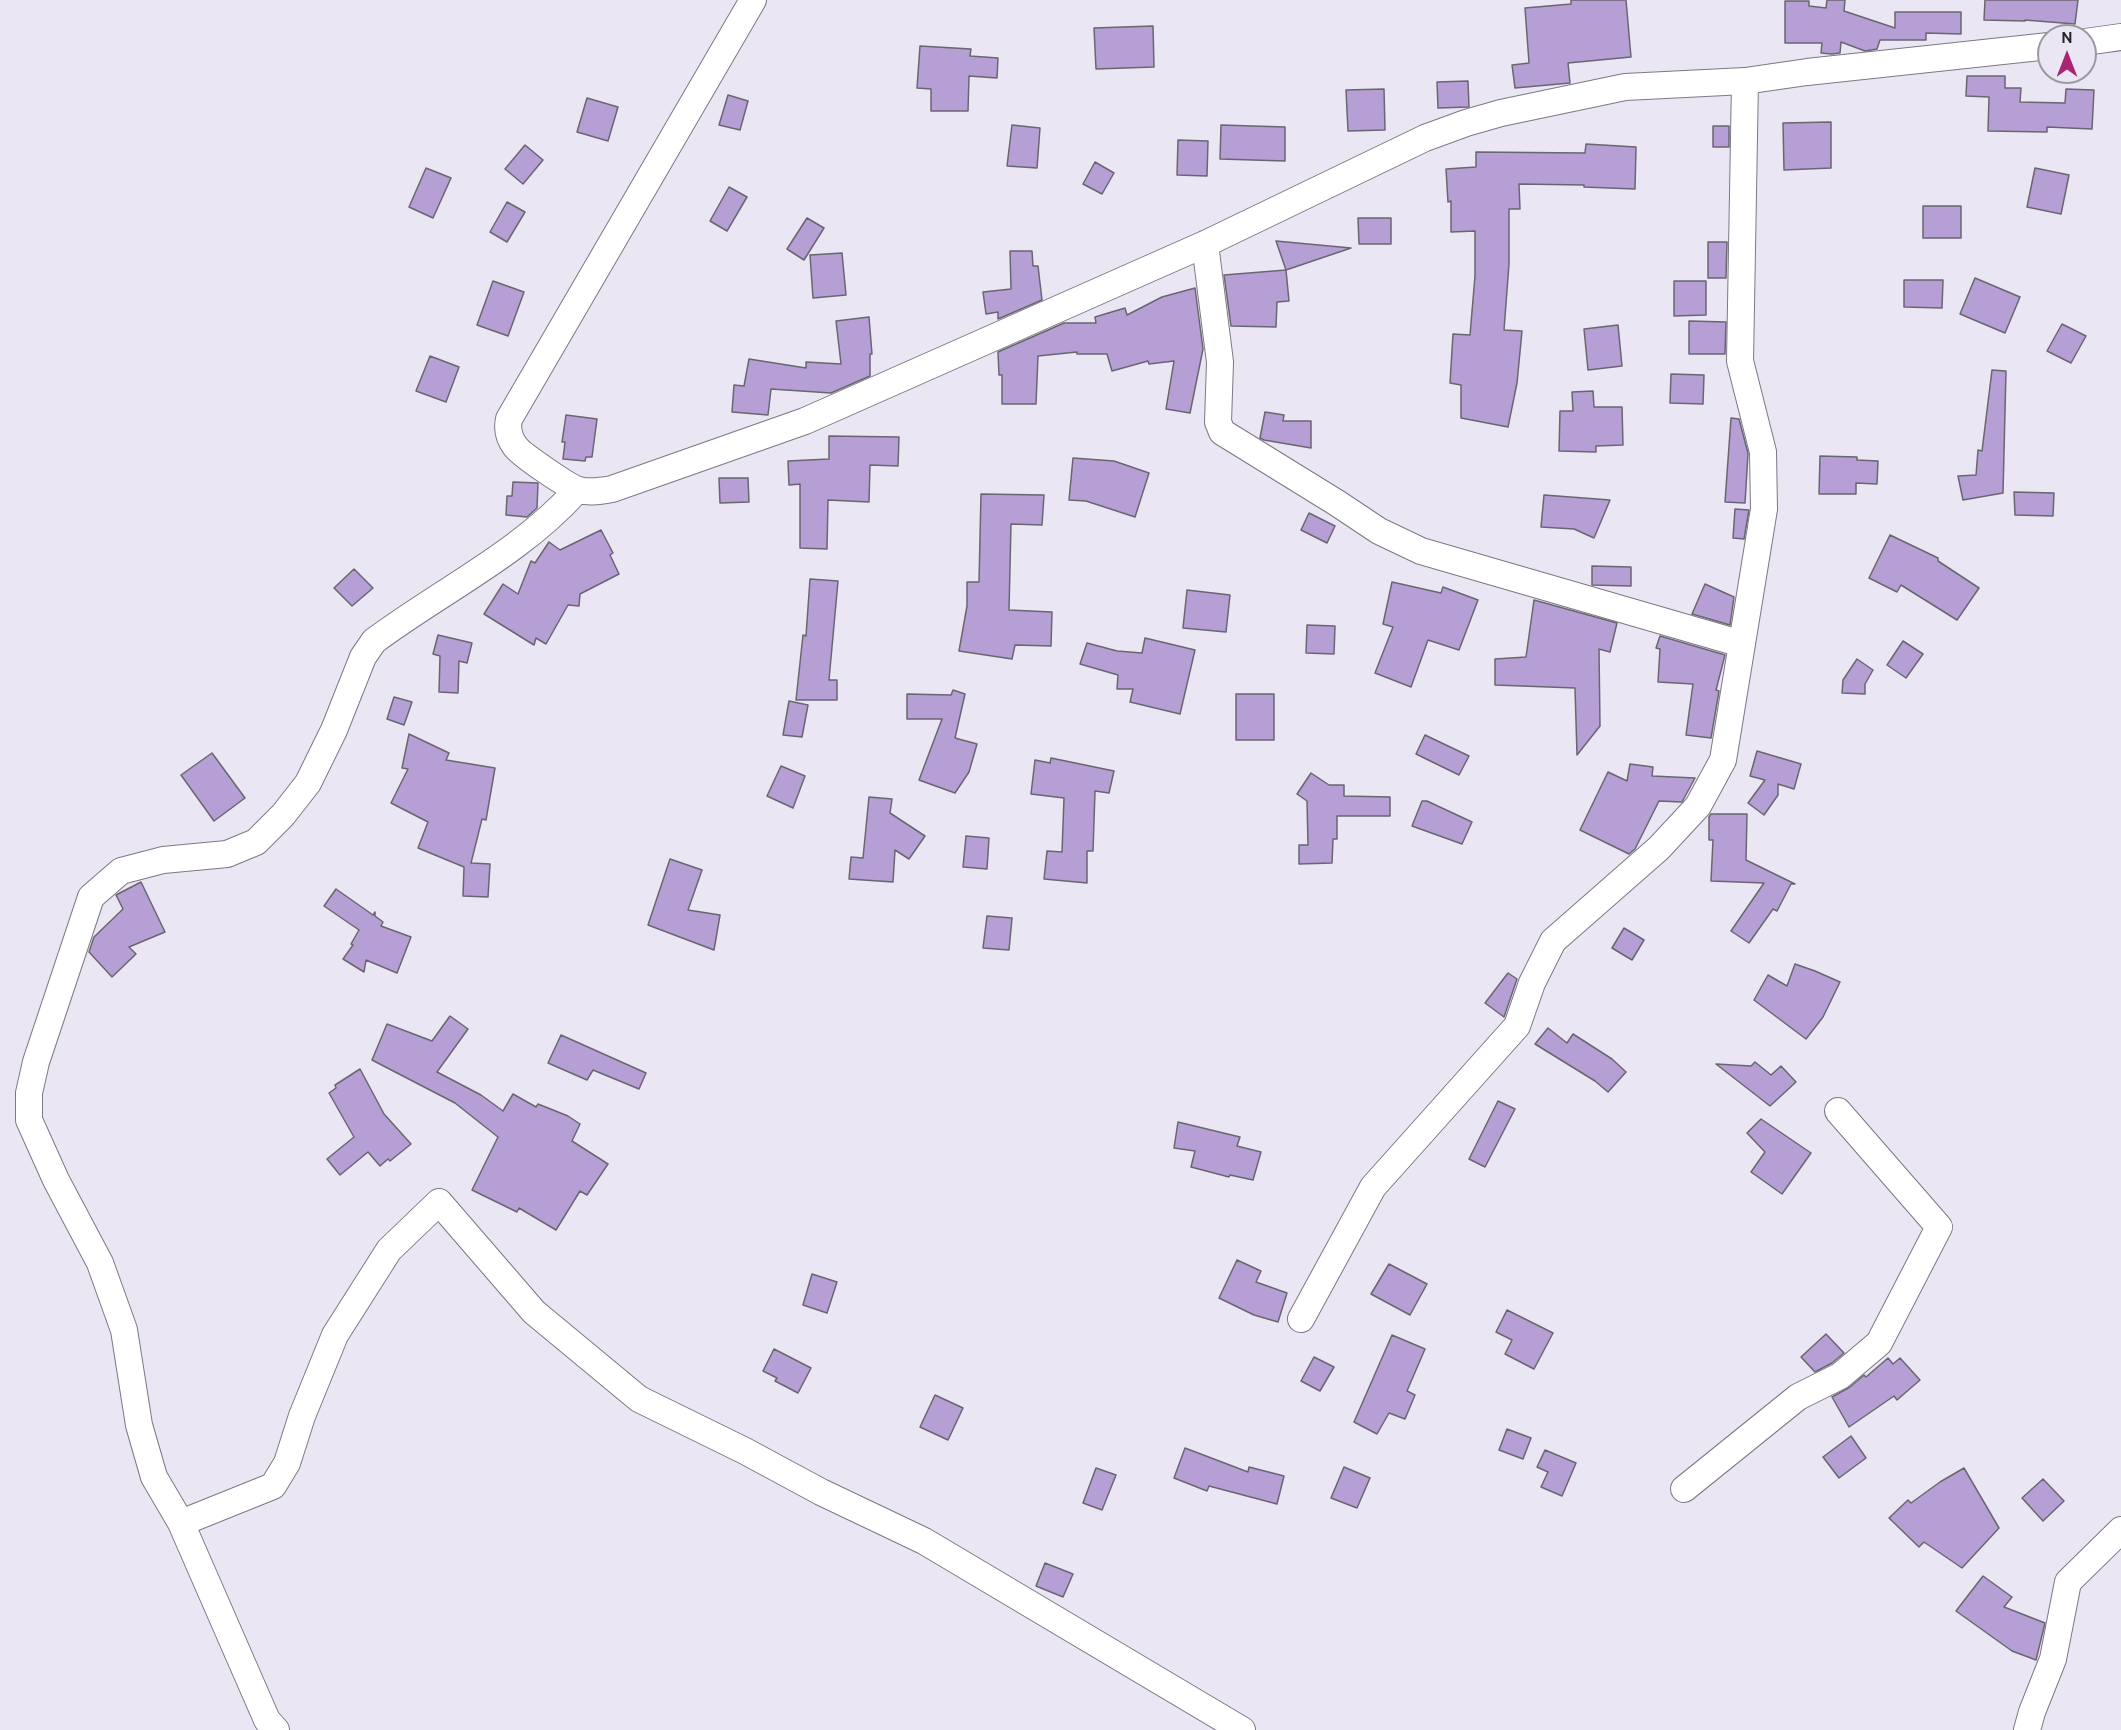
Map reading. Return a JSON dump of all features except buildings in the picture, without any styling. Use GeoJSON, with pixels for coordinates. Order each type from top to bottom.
{"type":"FeatureCollection","features":[{"type":"Feature","properties":{"kind":"street"},"geometry":{"type":"LineString","coordinates":[[753,0],[509,419],[510,437],[520,452],[578,490],[592,492],[612,489],[805,421],[1205,244],[1425,138],[1466,123],[1501,113],[1625,87],[1745,81],[1807,72],[2037,47]]}},
{"type":"Feature","properties":{"kind":"street"},"geometry":{"type":"LineString","coordinates":[[2097,40],[2121,37]]}},
{"type":"Feature","properties":{"kind":"street"},"geometry":{"type":"LineString","coordinates":[[1301,1319],[1373,1187],[1517,1026],[1532,983],[1553,940],[1659,848],[1698,806],[1723,760],[1764,509],[1764,466],[1740,361],[1745,81]]}},
{"type":"Feature","properties":{"kind":"street"},"geometry":{"type":"LineString","coordinates":[[1205,244],[1220,362],[1218,422],[1222,432],[1379,531],[1421,551],[1742,644]]}},
{"type":"Feature","properties":{"kind":"street"},"geometry":{"type":"LineString","coordinates":[[276,1730],[267,1720],[181,1523],[154,1477],[139,1425],[124,1330],[100,1263],[56,1180],[29,1120],[28,1093],[90,897],[122,871],[163,860],[227,854],[256,842],[283,815],[308,783],[334,730],[363,657],[374,641],[518,543],[556,514],[578,490]]}},
{"type":"Feature","properties":{"kind":"street"},"geometry":{"type":"LineString","coordinates":[[1684,1489],[1798,1397],[1840,1376],[1879,1343],[1939,1227],[1838,1111]]}},
{"type":"Feature","properties":{"kind":"street"},"geometry":{"type":"LineString","coordinates":[[181,1523],[273,1486],[287,1463],[302,1416],[335,1335],[389,1250],[439,1202],[534,1312],[639,1400],[924,1541],[1242,1730]]}},
{"type":"Feature","properties":{"kind":"street"},"geometry":{"type":"LineString","coordinates":[[2027,1730],[2053,1659],[2068,1582],[2121,1530]]}}]}
